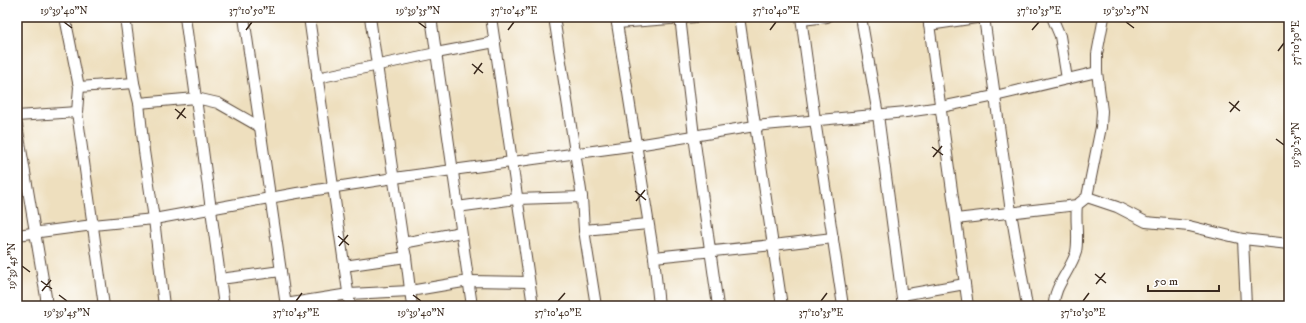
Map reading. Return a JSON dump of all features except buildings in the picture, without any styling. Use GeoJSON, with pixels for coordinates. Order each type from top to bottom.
{"type":"FeatureCollection","features":[{"type":"Feature","properties":{"kind":"street"},"geometry":{"type":"LineString","coordinates":[[65,17],[79,87],[77,112],[104,306]]}},
{"type":"Feature","properties":{"kind":"street"},"geometry":{"type":"LineString","coordinates":[[125,17],[134,83],[139,103],[164,306]]}},
{"type":"Feature","properties":{"kind":"street"},"geometry":{"type":"LineString","coordinates":[[185,17],[224,306]]}},
{"type":"Feature","properties":{"kind":"street"},"geometry":{"type":"LineString","coordinates":[[244,17],[286,305],[349,294],[410,291],[469,281],[529,282]]}},
{"type":"Feature","properties":{"kind":"street"},"geometry":{"type":"LineString","coordinates":[[309,17],[350,306]]}},
{"type":"Feature","properties":{"kind":"street"},"geometry":{"type":"LineString","coordinates":[[370,17],[412,306]]}},
{"type":"Feature","properties":{"kind":"street"},"geometry":{"type":"LineString","coordinates":[[431,17],[472,306]]}},
{"type":"Feature","properties":{"kind":"street"},"geometry":{"type":"LineString","coordinates":[[491,17],[516,199],[533,306]]}},
{"type":"Feature","properties":{"kind":"street"},"geometry":{"type":"LineString","coordinates":[[554,17],[582,197],[584,230],[596,306]]}},
{"type":"Feature","properties":{"kind":"street"},"geometry":{"type":"LineString","coordinates":[[680,17],[694,136],[718,306]]}},
{"type":"Feature","properties":{"kind":"street"},"geometry":{"type":"LineString","coordinates":[[659,306],[654,257],[616,20],[696,17]]}},
{"type":"Feature","properties":{"kind":"street"},"geometry":{"type":"LineString","coordinates":[[739,17],[782,306]]}},
{"type":"Feature","properties":{"kind":"street"},"geometry":{"type":"LineString","coordinates":[[827,17],[802,19],[815,120],[843,306]]}},
{"type":"Feature","properties":{"kind":"street"},"geometry":{"type":"LineString","coordinates":[[861,17],[878,115],[904,306]]}},
{"type":"Feature","properties":{"kind":"street"},"geometry":{"type":"LineString","coordinates":[[968,306],[929,21],[983,17],[1011,212],[1027,306]]}},
{"type":"Feature","properties":{"kind":"street"},"geometry":{"type":"LineString","coordinates":[[1052,17],[1060,36],[1067,79]]}},
{"type":"Feature","properties":{"kind":"street"},"geometry":{"type":"LineString","coordinates":[[956,219],[1077,205],[1087,197],[1101,128],[1102,111],[1097,72],[1097,54],[1104,17]]}},
{"type":"Feature","properties":{"kind":"street"},"geometry":{"type":"LineString","coordinates":[[317,78],[495,42]]}},
{"type":"Feature","properties":{"kind":"street"},"geometry":{"type":"LineString","coordinates":[[17,235],[154,219],[394,178],[637,145],[755,126],[878,115],[941,107],[1097,72]]}},
{"type":"Feature","properties":{"kind":"street"},"geometry":{"type":"LineString","coordinates":[[79,87],[134,83]]}},
{"type":"Feature","properties":{"kind":"street"},"geometry":{"type":"LineString","coordinates":[[139,103],[196,98],[218,103],[260,127]]}},
{"type":"Feature","properties":{"kind":"street"},"geometry":{"type":"LineString","coordinates":[[17,116],[77,112]]}},
{"type":"Feature","properties":{"kind":"street"},"geometry":{"type":"LineString","coordinates":[[17,125],[36,232],[46,297],[46,306]]}},
{"type":"Feature","properties":{"kind":"street"},"geometry":{"type":"LineString","coordinates":[[457,207],[516,199],[582,197]]}},
{"type":"Feature","properties":{"kind":"street"},"geometry":{"type":"LineString","coordinates":[[1087,197],[1117,207],[1146,222],[1188,226],[1243,239],[1289,244]]}},
{"type":"Feature","properties":{"kind":"street"},"geometry":{"type":"LineString","coordinates":[[1054,306],[1056,292],[1075,252],[1077,242],[1077,205]]}},
{"type":"Feature","properties":{"kind":"street"},"geometry":{"type":"LineString","coordinates":[[584,230],[648,224]]}},
{"type":"Feature","properties":{"kind":"street"},"geometry":{"type":"LineString","coordinates":[[403,243],[461,232]]}},
{"type":"Feature","properties":{"kind":"street"},"geometry":{"type":"LineString","coordinates":[[654,257],[773,246],[833,238]]}},
{"type":"Feature","properties":{"kind":"street"},"geometry":{"type":"LineString","coordinates":[[1243,239],[1246,306]]}},
{"type":"Feature","properties":{"kind":"street"},"geometry":{"type":"LineString","coordinates":[[344,266],[406,257]]}},
{"type":"Feature","properties":{"kind":"street"},"geometry":{"type":"LineString","coordinates":[[220,278],[281,271]]}},
{"type":"Feature","properties":{"kind":"street"},"geometry":{"type":"LineString","coordinates":[[902,295],[965,284]]}}]}
